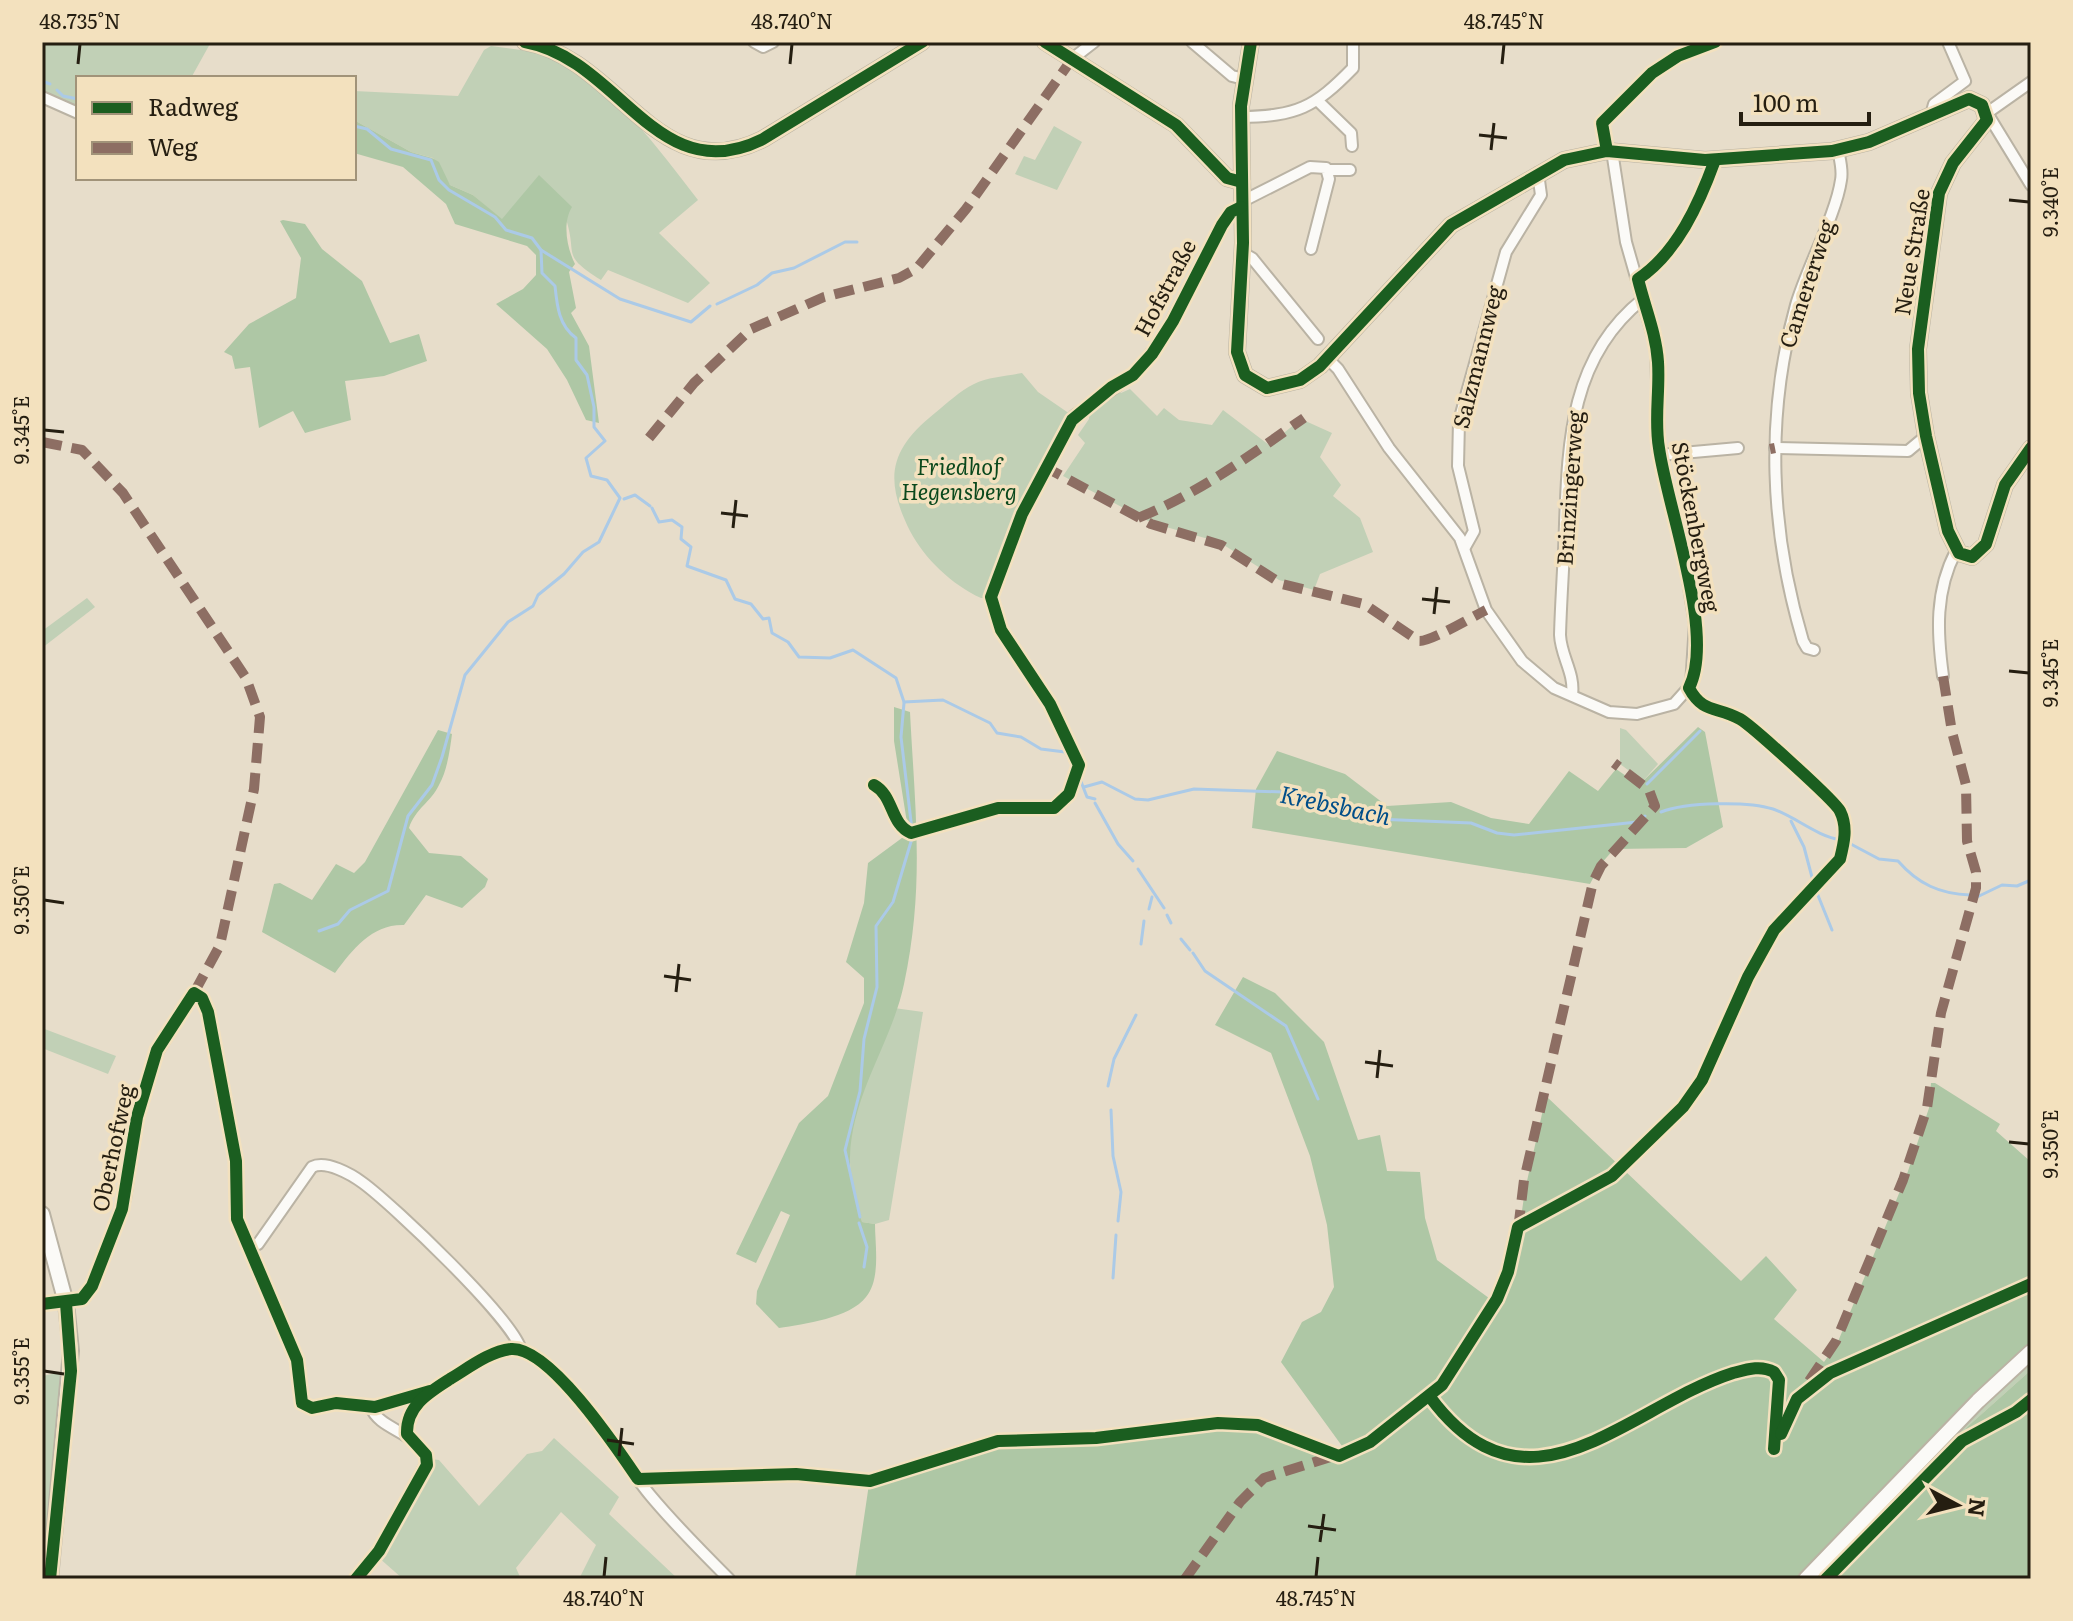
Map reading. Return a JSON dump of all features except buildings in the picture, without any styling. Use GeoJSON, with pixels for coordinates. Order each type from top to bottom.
{"type":"FeatureCollection","features":[{"type":"Feature","properties":{"kind":"street"},"geometry":{"type":"LineString","coordinates":[[754,42],[763,47],[773,42]]}},
{"type":"Feature","properties":{"kind":"street"},"geometry":{"type":"LineString","coordinates":[[532,43],[559,51],[588,68],[663,135],[690,147],[715,151],[738,148],[763,139],[922,42]]}},
{"type":"Feature","properties":{"kind":"street"},"geometry":{"type":"LineString","coordinates":[[1045,42],[1176,125],[1227,178],[1242,182]]}},
{"type":"Feature","properties":{"kind":"street"},"geometry":{"type":"LineString","coordinates":[[1072,59],[1094,42]]}},
{"type":"Feature","properties":{"kind":"street"},"geometry":{"type":"LineString","coordinates":[[1192,42],[1232,76],[1244,79]]}},
{"type":"Feature","properties":{"kind":"street"},"geometry":{"type":"LineString","coordinates":[[1251,42],[1241,117],[1243,253],[1237,352],[1245,375],[1259,386],[1276,387],[1303,379],[1328,359],[1446,229],[1538,173],[1569,158],[1609,151],[1715,160],[1838,150],[1869,142],[1967,99],[1978,102],[1987,113],[2031,185]]}},
{"type":"Feature","properties":{"kind":"street"},"geometry":{"type":"LineString","coordinates":[[1241,117],[1284,116],[1318,101],[1353,68],[1353,42]]}},
{"type":"Feature","properties":{"kind":"street","name":"Stöckenbergweg"},"geometry":{"type":"LineString","coordinates":[[1465,547],[1483,603],[1507,643],[1545,682],[1609,712],[1637,714],[1670,706],[1691,685],[1695,624],[1685,562],[1660,455],[1657,354],[1626,242],[1602,123],[1640,82],[1678,56],[1715,42]]}},
{"type":"Feature","properties":{"kind":"street"},"geometry":{"type":"LineString","coordinates":[[1931,115],[1934,104],[1965,81],[1948,42]]}},
{"type":"Feature","properties":{"kind":"street"},"geometry":{"type":"LineString","coordinates":[[1987,113],[2031,82]]}},
{"type":"Feature","properties":{"kind":"street"},"geometry":{"type":"LineString","coordinates":[[42,97],[76,112]]}},
{"type":"Feature","properties":{"kind":"street"},"geometry":{"type":"LineString","coordinates":[[1318,101],[1351,133],[1352,146]]}},
{"type":"Feature","properties":{"kind":"street","name":"Neue Straße"},"geometry":{"type":"LineString","coordinates":[[1956,551],[1948,531],[1926,436],[1917,359],[1938,198],[1953,163],[1985,126],[1987,113]]}},
{"type":"Feature","properties":{"kind":"street","name":"Camererweg"},"geometry":{"type":"LineString","coordinates":[[1814,650],[1807,648],[1803,641],[1784,566],[1777,512],[1775,448],[1788,339],[1807,273],[1841,183],[1838,150]]}},
{"type":"Feature","properties":{"kind":"street"},"geometry":{"type":"LineString","coordinates":[[1638,279],[1664,259],[1674,238],[1698,208],[1715,160]]}},
{"type":"Feature","properties":{"kind":"street"},"geometry":{"type":"LineString","coordinates":[[1241,205],[1310,167],[1350,170]]}},
{"type":"Feature","properties":{"kind":"street"},"geometry":{"type":"LineString","coordinates":[[1311,249],[1329,170]]}},
{"type":"Feature","properties":{"kind":"street","name":"Salzmannweg"},"geometry":{"type":"LineString","coordinates":[[1465,547],[1474,531],[1458,466],[1459,421],[1506,252],[1541,195],[1538,173]]}},
{"type":"Feature","properties":{"kind":"street","name":"Hofstraße"},"geometry":{"type":"LineString","coordinates":[[1047,468],[1074,416],[1136,372],[1165,336],[1222,225],[1231,212],[1241,205]]}},
{"type":"Feature","properties":{"kind":"street"},"geometry":{"type":"LineString","coordinates":[[1243,253],[1252,258],[1318,339]]}},
{"type":"Feature","properties":{"kind":"street","name":"Brinzingerweg"},"geometry":{"type":"LineString","coordinates":[[1572,695],[1573,679],[1562,656],[1560,635],[1572,417],[1585,376],[1600,347],[1628,312],[1643,299]]}},
{"type":"Feature","properties":{"kind":"street"},"geometry":{"type":"LineString","coordinates":[[1328,359],[1338,369],[1389,448],[1465,547]]}},
{"type":"Feature","properties":{"kind":"street"},"geometry":{"type":"LineString","coordinates":[[1775,448],[1908,451],[1926,436]]}},
{"type":"Feature","properties":{"kind":"street"},"geometry":{"type":"LineString","coordinates":[[1660,455],[1738,448]]}},
{"type":"Feature","properties":{"kind":"street"},"geometry":{"type":"LineString","coordinates":[[1943,676],[1939,607],[1944,577],[1956,551],[1969,557],[1982,550],[2005,485],[2031,448]]}},
{"type":"Feature","properties":{"kind":"street","name":"Oberhofweg"},"geometry":{"type":"LineString","coordinates":[[66,1303],[84,1298],[92,1286],[125,1199],[137,1117],[155,1056],[194,993],[202,998],[208,1012],[236,1161],[236,1215],[249,1248]]}},
{"type":"Feature","properties":{"kind":"street"},"geometry":{"type":"LineString","coordinates":[[521,1350],[509,1328],[429,1245],[376,1193],[344,1172],[321,1164],[312,1167],[258,1244],[249,1248],[297,1360],[303,1405],[312,1408],[336,1403],[371,1407],[430,1391],[498,1353],[521,1350],[537,1358],[580,1402],[647,1491],[729,1579]]}},
{"type":"Feature","properties":{"kind":"street"},"geometry":{"type":"LineString","coordinates":[[42,1214],[66,1303],[71,1371],[50,1579]]}},
{"type":"Feature","properties":{"kind":"street"},"geometry":{"type":"LineString","coordinates":[[1806,1579],[1978,1401],[2031,1352]]}},
{"type":"Feature","properties":{"kind":"street"},"geometry":{"type":"LineString","coordinates":[[407,1434],[411,1411],[430,1391]]}},
{"type":"Feature","properties":{"kind":"street"},"geometry":{"type":"LineString","coordinates":[[356,1579],[379,1551],[427,1460],[407,1434],[375,1416],[371,1407]]}},
{"type":"Feature","properties":{"kind":"green space"},"geometry":{"type":"Polygon","coordinates":[[[42,42],[211,42],[192,76],[76,76],[76,109],[42,95],[42,42]]]}},
{"type":"Feature","properties":{"kind":"green space"},"geometry":{"type":"Polygon","coordinates":[[[491,46],[522,50],[545,55],[574,69],[614,101],[667,161],[698,200],[659,233],[710,283],[688,303],[608,270],[601,280],[580,265],[573,254],[564,213],[539,176],[502,220],[473,195],[450,185],[433,158],[411,152],[356,121],[356,91],[458,96],[484,50],[491,46]]]}},
{"type":"Feature","properties":{"kind":"green space"},"geometry":{"type":"Polygon","coordinates":[[[356,121],[411,152],[439,162],[450,185],[473,195],[502,219],[539,175],[572,207],[566,228],[575,264],[569,272],[576,308],[571,313],[589,346],[599,423],[586,420],[567,380],[547,349],[496,304],[523,289],[536,275],[536,255],[527,246],[455,224],[446,204],[403,167],[356,154],[356,121]]]}},
{"type":"Feature","properties":{"kind":"green space"},"geometry":{"type":"Polygon","coordinates":[[[1054,126],[1082,142],[1057,190],[1015,174],[1024,156],[1035,160],[1054,126]]]}},
{"type":"Feature","properties":{"kind":"green space"},"geometry":{"type":"Polygon","coordinates":[[[280,221],[305,224],[322,249],[362,281],[390,343],[419,334],[427,361],[384,376],[345,381],[351,420],[305,433],[293,411],[259,428],[250,367],[235,369],[232,356],[224,352],[249,324],[296,298],[301,258],[280,221]]]}},
{"type":"Feature","properties":{"kind":"green space","name":"Friedhof Hegensberg"},"geometry":{"type":"Polygon","coordinates":[[[1022,373],[1038,392],[1070,414],[1022,507],[1017,509],[985,598],[981,598],[949,578],[916,541],[896,496],[896,466],[908,440],[959,394],[991,378],[1022,373]]]}},
{"type":"Feature","properties":{"kind":"green space"},"geometry":{"type":"Polygon","coordinates":[[[1130,389],[1157,416],[1164,408],[1179,420],[1212,425],[1223,410],[1269,445],[1301,419],[1332,433],[1320,457],[1341,485],[1333,496],[1360,518],[1373,552],[1320,574],[1314,590],[1279,580],[1219,542],[1152,523],[1063,476],[1085,443],[1078,435],[1089,419],[1089,409],[1117,390],[1121,393],[1130,389]]]}},
{"type":"Feature","properties":{"kind":"green space"},"geometry":{"type":"Polygon","coordinates":[[[87,598],[95,607],[42,648],[42,631],[87,598]]]}},
{"type":"Feature","properties":{"kind":"green space"},"geometry":{"type":"Polygon","coordinates":[[[894,707],[910,712],[917,848],[914,914],[904,984],[858,1111],[850,1157],[862,1222],[875,1224],[874,1281],[866,1297],[849,1310],[826,1319],[779,1328],[756,1304],[757,1291],[790,1215],[781,1211],[756,1263],[736,1254],[799,1123],[828,1096],[864,1003],[864,978],[846,962],[864,903],[868,863],[906,835],[908,829],[894,741],[894,707]]]}},
{"type":"Feature","properties":{"kind":"green space"},"geometry":{"type":"Polygon","coordinates":[[[1698,727],[1705,732],[1723,827],[1686,848],[1614,849],[1600,865],[1590,884],[1252,828],[1256,789],[1277,751],[1345,774],[1387,806],[1451,802],[1491,818],[1529,824],[1569,771],[1598,791],[1616,769],[1639,785],[1698,727]]]}},
{"type":"Feature","properties":{"kind":"green space"},"geometry":{"type":"Polygon","coordinates":[[[1620,728],[1626,730],[1658,764],[1643,781],[1620,764],[1620,728]]]}},
{"type":"Feature","properties":{"kind":"green space"},"geometry":{"type":"Polygon","coordinates":[[[438,730],[452,734],[446,767],[436,791],[409,828],[429,853],[461,856],[488,879],[485,887],[462,908],[426,895],[404,925],[373,933],[356,947],[335,973],[262,932],[274,884],[280,883],[312,900],[336,864],[354,873],[365,862],[438,730]]]}},
{"type":"Feature","properties":{"kind":"green space"},"geometry":{"type":"Polygon","coordinates":[[[1243,977],[1275,993],[1324,1042],[1358,1140],[1380,1135],[1387,1171],[1420,1172],[1425,1218],[1437,1260],[1493,1301],[1498,1303],[1516,1252],[1525,1190],[1546,1096],[1741,1281],[1766,1256],[1797,1290],[1774,1319],[1824,1362],[1837,1344],[1907,1174],[1929,1108],[1931,1083],[1935,1083],[2000,1124],[1996,1131],[2031,1162],[2031,1343],[1988,1383],[1799,1579],[855,1579],[869,1484],[999,1443],[1092,1441],[1218,1426],[1259,1427],[1315,1449],[1328,1461],[1344,1457],[1342,1446],[1281,1362],[1302,1322],[1321,1312],[1334,1287],[1327,1225],[1310,1156],[1271,1053],[1215,1025],[1243,977]]]}},
{"type":"Feature","properties":{"kind":"green space"},"geometry":{"type":"Polygon","coordinates":[[[894,1008],[923,1012],[889,1220],[875,1224],[862,1222],[852,1177],[850,1142],[864,1084],[894,1008]]]}},
{"type":"Feature","properties":{"kind":"green space"},"geometry":{"type":"Polygon","coordinates":[[[42,1028],[116,1056],[108,1074],[42,1048],[42,1028]]]}},
{"type":"Feature","properties":{"kind":"green space"},"geometry":{"type":"Polygon","coordinates":[[[2031,1360],[2031,1370],[1966,1428],[1969,1440],[1832,1579],[1813,1579],[1970,1416],[2031,1360]]]}},
{"type":"Feature","properties":{"kind":"green space"},"geometry":{"type":"Polygon","coordinates":[[[2031,1370],[2031,1579],[1832,1579],[1969,1440],[1966,1428],[2031,1370]]]}},
{"type":"Feature","properties":{"kind":"green space"},"geometry":{"type":"Polygon","coordinates":[[[67,1371],[46,1579],[42,1579],[42,1376],[67,1371]]]}},
{"type":"Feature","properties":{"kind":"green space"},"geometry":{"type":"Polygon","coordinates":[[[554,1438],[619,1497],[609,1514],[678,1579],[579,1579],[596,1545],[561,1512],[516,1568],[521,1579],[403,1579],[378,1557],[430,1459],[439,1460],[479,1506],[527,1454],[542,1451],[554,1438]]]}},
{"type":"Feature","properties":{"kind":"waterway"},"geometry":{"type":"LineString","coordinates":[[42,81],[50,84]]}},
{"type":"Feature","properties":{"kind":"waterway"},"geometry":{"type":"LineString","coordinates":[[57,90],[63,96],[76,99]]}},
{"type":"Feature","properties":{"kind":"waterway"},"geometry":{"type":"LineString","coordinates":[[319,931],[338,924],[350,910],[388,891],[408,816],[432,785],[465,675],[508,622],[533,606],[538,595],[564,574],[583,552],[599,542],[620,498],[607,480],[591,476],[586,458],[605,441],[594,427],[594,407],[587,375],[576,360],[576,338],[562,322],[555,286],[542,273],[541,250],[532,238],[506,230],[495,217],[449,190],[439,180],[431,160],[391,149],[367,129],[356,126]]}},
{"type":"Feature","properties":{"kind":"waterway"},"geometry":{"type":"LineString","coordinates":[[717,304],[757,285],[772,273],[794,268],[845,242],[857,242]]}},
{"type":"Feature","properties":{"kind":"waterway"},"geometry":{"type":"LineString","coordinates":[[541,250],[620,299],[691,322],[710,306]]}},
{"type":"Feature","properties":{"kind":"waterway","name":"Krebsbach"},"geometry":{"type":"LineString","coordinates":[[624,499],[635,495],[650,506]]}},
{"type":"Feature","properties":{"kind":"waterway","name":"Krebsbach"},"geometry":{"type":"LineString","coordinates":[[652,508],[659,522],[672,520],[682,527],[681,539],[691,547],[687,566],[726,580],[735,599],[751,604],[763,619],[769,618],[772,633],[788,642],[799,657],[830,658],[853,650],[896,678],[904,702],[943,700],[990,723],[997,733],[1021,737],[1041,749],[1065,752],[1075,771]]}},
{"type":"Feature","properties":{"kind":"waterway"},"geometry":{"type":"LineString","coordinates":[[904,703],[901,737],[912,830]]}},
{"type":"Feature","properties":{"kind":"waterway"},"geometry":{"type":"LineString","coordinates":[[1647,784],[1700,731]]}},
{"type":"Feature","properties":{"kind":"waterway"},"geometry":{"type":"LineString","coordinates":[[1068,733],[1071,741]]}},
{"type":"Feature","properties":{"kind":"waterway"},"geometry":{"type":"LineString","coordinates":[[1080,779],[1087,797],[1095,799]]}},
{"type":"Feature","properties":{"kind":"waterway","name":"Krebsbach"},"geometry":{"type":"LineString","coordinates":[[1084,787],[1102,782],[1135,799],[1148,800],[1194,789],[1283,792],[1342,803],[1376,819],[1471,823],[1497,833],[1514,835],[1637,822],[1645,816]]}},
{"type":"Feature","properties":{"kind":"waterway"},"geometry":{"type":"LineString","coordinates":[[1095,803],[1118,844],[1133,861]]}},
{"type":"Feature","properties":{"kind":"waterway","name":"Krebsbach"},"geometry":{"type":"LineString","coordinates":[[1661,812],[1701,805],[1762,806],[1782,812],[1823,835],[1841,840]]}},
{"type":"Feature","properties":{"kind":"waterway"},"geometry":{"type":"LineString","coordinates":[[1791,821],[1804,847],[1813,881]]}},
{"type":"Feature","properties":{"kind":"waterway"},"geometry":{"type":"LineString","coordinates":[[860,1217],[845,1150],[860,1091],[864,1039],[877,987],[876,926],[893,902],[913,835]]}},
{"type":"Feature","properties":{"kind":"waterway","name":"Krebsbach"},"geometry":{"type":"LineString","coordinates":[[1847,842],[1879,859],[1898,861],[1913,876],[1930,886],[1970,895]]}},
{"type":"Feature","properties":{"kind":"waterway"},"geometry":{"type":"LineString","coordinates":[[1138,869],[1164,908]]}},
{"type":"Feature","properties":{"kind":"waterway","name":"Krebsbach"},"geometry":{"type":"LineString","coordinates":[[1977,897],[2002,885],[2017,886],[2031,880]]}},
{"type":"Feature","properties":{"kind":"waterway"},"geometry":{"type":"LineString","coordinates":[[1815,888],[1832,930]]}},
{"type":"Feature","properties":{"kind":"waterway"},"geometry":{"type":"LineString","coordinates":[[1149,909],[1152,897]]}},
{"type":"Feature","properties":{"kind":"waterway"},"geometry":{"type":"LineString","coordinates":[[1167,915],[1171,923]]}},
{"type":"Feature","properties":{"kind":"waterway"},"geometry":{"type":"LineString","coordinates":[[1141,944],[1144,921]]}},
{"type":"Feature","properties":{"kind":"waterway"},"geometry":{"type":"LineString","coordinates":[[1181,939],[1190,950]]}},
{"type":"Feature","properties":{"kind":"waterway"},"geometry":{"type":"LineString","coordinates":[[1193,953],[1205,971],[1286,1026],[1318,1099]]}},
{"type":"Feature","properties":{"kind":"waterway"},"geometry":{"type":"LineString","coordinates":[[1108,1086],[1114,1059],[1136,1015]]}},
{"type":"Feature","properties":{"kind":"waterway"},"geometry":{"type":"LineString","coordinates":[[1111,1110],[1113,1156],[1121,1192],[1118,1221]]}},
{"type":"Feature","properties":{"kind":"waterway"},"geometry":{"type":"LineString","coordinates":[[859,1223],[867,1247],[864,1267]]}},
{"type":"Feature","properties":{"kind":"waterway"},"geometry":{"type":"LineString","coordinates":[[1113,1278],[1116,1235]]}},
{"type":"Feature","properties":{"kind":"marked path"},"geometry":{"type":"LineString","coordinates":[[649,438],[694,383],[751,329],[824,297],[899,278],[917,268],[966,209],[1072,59]]}},
{"type":"Feature","properties":{"kind":"marked path"},"geometry":{"type":"LineString","coordinates":[[1138,518],[1204,485],[1304,418]]}},
{"type":"Feature","properties":{"kind":"marked path"},"geometry":{"type":"LineString","coordinates":[[42,442],[82,450],[123,493],[246,678],[260,717],[254,789],[220,945],[194,993]]}},
{"type":"Feature","properties":{"kind":"marked path"},"geometry":{"type":"LineString","coordinates":[[1770,449],[1775,448]]}},
{"type":"Feature","properties":{"kind":"marked path"},"geometry":{"type":"LineString","coordinates":[[1044,472],[1047,468],[1151,524],[1221,545],[1282,584],[1364,604],[1419,641],[1486,610]]}},
{"type":"Feature","properties":{"kind":"marked path"},"geometry":{"type":"LineString","coordinates":[[1809,1381],[1836,1341],[1903,1180],[1927,1108],[1941,1013],[1976,888],[1976,872],[1967,841],[1966,785],[1952,732],[1943,676]]}},
{"type":"Feature","properties":{"kind":"marked path"},"geometry":{"type":"LineString","coordinates":[[1518,1230],[1524,1180],[1593,882],[1601,866],[1655,806],[1649,790],[1614,763]]}},
{"type":"Feature","properties":{"kind":"marked path"},"geometry":{"type":"LineString","coordinates":[[1185,1579],[1240,1502],[1264,1478],[1334,1456]]}},
{"type":"Feature","properties":{"kind":"cycle path"},"geometry":{"type":"LineString","coordinates":[[525,42],[558,53],[587,72],[666,136],[694,149],[726,151],[763,139],[922,42]]}},
{"type":"Feature","properties":{"kind":"cycle path"},"geometry":{"type":"LineString","coordinates":[[1045,42],[1176,125],[1227,178],[1242,182]]}},
{"type":"Feature","properties":{"kind":"cycle path"},"geometry":{"type":"LineString","coordinates":[[1251,42],[1241,106],[1243,243],[1237,352],[1245,375],[1267,388],[1300,380],[1320,366],[1451,225],[1564,160],[1607,151],[1705,160],[1832,151],[1869,142],[1969,99],[1982,105],[1987,120],[1953,163],[1939,193],[1918,349],[1919,393],[1926,436],[1948,531],[1959,553],[1972,557],[1986,544],[2005,485],[2031,448]]}},
{"type":"Feature","properties":{"kind":"cycle path"},"geometry":{"type":"LineString","coordinates":[[1607,151],[1602,123],[1652,73],[1678,56],[1715,42]]}},
{"type":"Feature","properties":{"kind":"cycle path"},"geometry":{"type":"LineString","coordinates":[[356,1579],[379,1551],[427,1465],[426,1455],[407,1434],[414,1408],[434,1390],[471,1366],[495,1353],[511,1349],[527,1352],[562,1381],[599,1423],[638,1479],[796,1474],[870,1481],[998,1441],[1096,1438],[1218,1423],[1258,1425],[1339,1456],[1370,1442],[1442,1385],[1497,1299],[1508,1272],[1518,1227],[1612,1176],[1683,1107],[1702,1080],[1748,977],[1774,930],[1840,859],[1844,823],[1835,804],[1748,725],[1732,715],[1705,706],[1689,688],[1696,665],[1697,636],[1687,570],[1659,448],[1657,351],[1638,279],[1675,242],[1702,194],[1715,160]]}},
{"type":"Feature","properties":{"kind":"cycle path"},"geometry":{"type":"LineString","coordinates":[[874,785],[885,796],[899,823],[911,833],[998,808],[1054,808],[1069,794],[1079,765],[1050,704],[1001,630],[991,597],[1022,514],[1072,420],[1112,387],[1133,375],[1152,354],[1173,321],[1222,225],[1231,212],[1241,207]]}},
{"type":"Feature","properties":{"kind":"cycle path"},"geometry":{"type":"LineString","coordinates":[[42,1304],[82,1299],[92,1286],[122,1209],[137,1117],[157,1050],[194,993],[202,998],[208,1012],[236,1161],[237,1219],[297,1360],[302,1403],[312,1408],[336,1403],[375,1407],[430,1391]]}},
{"type":"Feature","properties":{"kind":"cycle path"},"geometry":{"type":"LineString","coordinates":[[1781,1434],[1797,1399],[1830,1373],[2031,1284]]}},
{"type":"Feature","properties":{"kind":"cycle path"},"geometry":{"type":"LineString","coordinates":[[50,1579],[71,1371],[66,1303]]}},
{"type":"Feature","properties":{"kind":"cycle path"},"geometry":{"type":"LineString","coordinates":[[1430,1397],[1467,1435],[1504,1454],[1541,1456],[1578,1447],[1733,1373],[1764,1369],[1774,1372],[1779,1380],[1774,1449]]}},
{"type":"Feature","properties":{"kind":"cycle path"},"geometry":{"type":"LineString","coordinates":[[1826,1579],[1962,1441],[2016,1412],[2031,1400]]}}]}
